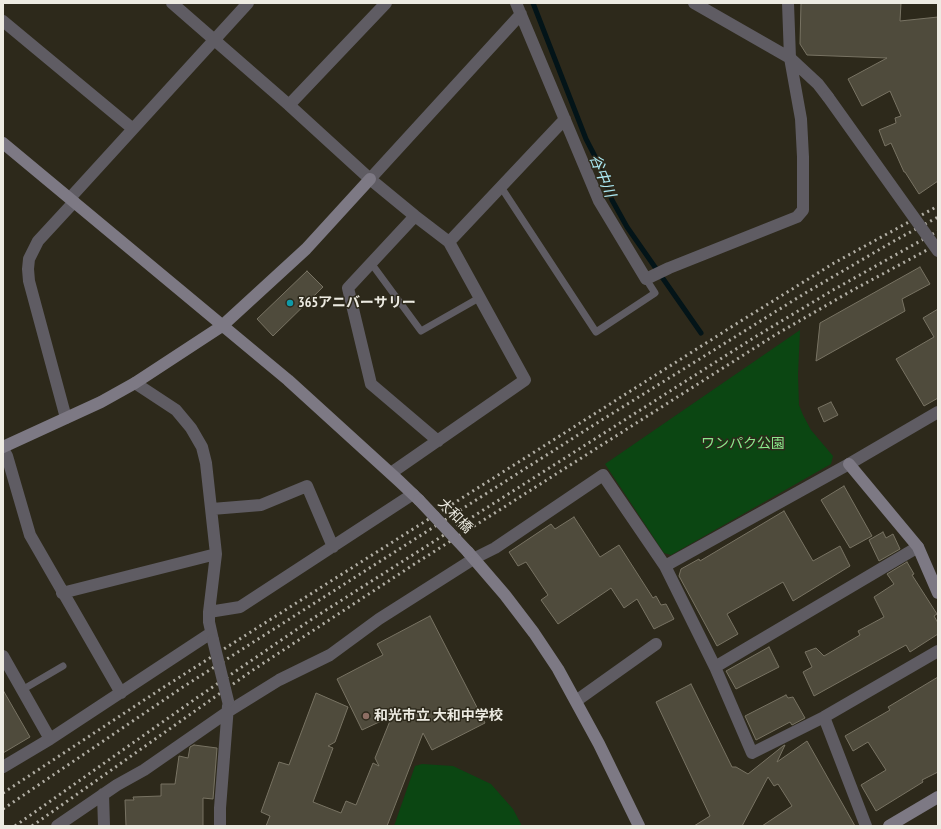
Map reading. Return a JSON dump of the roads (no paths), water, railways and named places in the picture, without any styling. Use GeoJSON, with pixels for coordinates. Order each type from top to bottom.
{"type":"FeatureCollection","features":[{"type":"Feature","properties":{"kind":"street"},"geometry":{"type":"LineString","coordinates":[[172,3],[289,105],[370,179],[414,216],[449,242],[525,380],[391,473]]}},
{"type":"Feature","properties":{"kind":"street"},"geometry":{"type":"LineString","coordinates":[[66,418],[28,281],[29,259],[38,241],[72,200],[133,129],[248,3]]}},
{"type":"Feature","properties":{"kind":"street"},"geometry":{"type":"LineString","coordinates":[[289,105],[386,3]]}},
{"type":"Feature","properties":{"kind":"street"},"geometry":{"type":"LineString","coordinates":[[694,3],[790,58],[818,84],[938,252]]}},
{"type":"Feature","properties":{"kind":"street"},"geometry":{"type":"LineString","coordinates":[[121,693],[62,593],[30,535],[7,456],[3,448],[101,402],[135,383],[222,326],[306,249],[370,179],[518,8],[599,201],[646,279],[669,268],[797,217],[803,210],[803,157],[801,119],[790,58],[788,3]]}},
{"type":"Feature","properties":{"kind":"street"},"geometry":{"type":"LineString","coordinates":[[3,21],[133,129]]}},
{"type":"Feature","properties":{"kind":"street"},"geometry":{"type":"LineString","coordinates":[[449,242],[565,119]]}},
{"type":"Feature","properties":{"kind":"street","name":"大和橋"},"geometry":{"type":"LineString","coordinates":[[3,144],[288,380],[391,473],[472,555],[534,633],[558,669],[599,744],[639,826]]}},
{"type":"Feature","properties":{"kind":"street"},"geometry":{"type":"LineString","coordinates":[[414,216],[348,288],[371,384],[438,441]]}},
{"type":"Feature","properties":{"kind":"street"},"geometry":{"type":"LineString","coordinates":[[135,383],[176,410],[191,428],[202,447],[206,462],[216,554],[209,622],[228,706],[220,826]]}},
{"type":"Feature","properties":{"kind":"street"},"geometry":{"type":"LineString","coordinates":[[665,566],[849,464],[938,412]]}},
{"type":"Feature","properties":{"kind":"street"},"geometry":{"type":"LineString","coordinates":[[849,464],[918,547],[938,593]]}},
{"type":"Feature","properties":{"kind":"street"},"geometry":{"type":"LineString","coordinates":[[57,826],[103,794],[144,770],[228,706],[330,655],[379,619],[472,555],[495,548],[604,475],[665,566],[715,667],[752,753],[824,717],[938,651]]}},
{"type":"Feature","properties":{"kind":"street"},"geometry":{"type":"LineString","coordinates":[[212,509],[262,505],[307,486],[333,547]]}},
{"type":"Feature","properties":{"kind":"street"},"geometry":{"type":"LineString","coordinates":[[209,612],[240,607],[333,547],[416,497]]}},
{"type":"Feature","properties":{"kind":"street"},"geometry":{"type":"LineString","coordinates":[[715,667],[918,547]]}},
{"type":"Feature","properties":{"kind":"street"},"geometry":{"type":"LineString","coordinates":[[62,593],[216,554]]}},
{"type":"Feature","properties":{"kind":"street"},"geometry":{"type":"LineString","coordinates":[[3,766],[50,739],[212,637]]}},
{"type":"Feature","properties":{"kind":"street"},"geometry":{"type":"LineString","coordinates":[[576,701],[656,644]]}},
{"type":"Feature","properties":{"kind":"street"},"geometry":{"type":"LineString","coordinates":[[3,656],[50,739]]}},
{"type":"Feature","properties":{"kind":"street"},"geometry":{"type":"LineString","coordinates":[[824,717],[866,826]]}},
{"type":"Feature","properties":{"kind":"street"},"geometry":{"type":"LineString","coordinates":[[103,794],[104,826]]}},
{"type":"Feature","properties":{"kind":"street"},"geometry":{"type":"LineString","coordinates":[[889,826],[938,797]]}},
{"type":"Feature","properties":{"kind":"lane"},"geometry":{"type":"LineString","coordinates":[[501,187],[596,332],[655,293],[646,279]]}},
{"type":"Feature","properties":{"kind":"lane"},"geometry":{"type":"LineString","coordinates":[[371,263],[421,331],[479,298]]}},
{"type":"Feature","properties":{"kind":"lane"},"geometry":{"type":"LineString","coordinates":[[22,690],[63,666]]}},
{"type":"Feature","properties":{"kind":"waterway","name":"谷中川"},"geometry":{"type":"LineString","coordinates":[[533,3],[586,139],[601,168],[612,200],[627,227],[701,333]]}},
{"type":"Feature","properties":{"kind":"railway"},"geometry":{"type":"LineString","coordinates":[[3,793],[164,687],[744,319],[834,263],[938,206]]}},
{"type":"Feature","properties":{"kind":"railway"},"geometry":{"type":"LineString","coordinates":[[3,809],[183,687],[589,428],[807,292],[938,217]]}},
{"type":"Feature","properties":{"kind":"railway"},"geometry":{"type":"LineString","coordinates":[[15,826],[312,619],[755,337],[833,290],[938,231]]}},
{"type":"Feature","properties":{"kind":"railway"},"geometry":{"type":"LineString","coordinates":[[32,826],[253,670],[416,563],[775,335],[853,290],[938,244]]}},
{"type":"Feature","properties":{"kind":"place","name":"365アニバーサリー"},"geometry":{"type":"Point","coordinates":[290,303]}},
{"type":"Feature","properties":{"kind":"place","name":"和光市立 大和中学校"},"geometry":{"type":"Point","coordinates":[366,716]}},
{"type":"Feature","properties":{"kind":"park label","name":"ワンパク公園"},"geometry":{"type":"Point","coordinates":[743,444]}}]}
